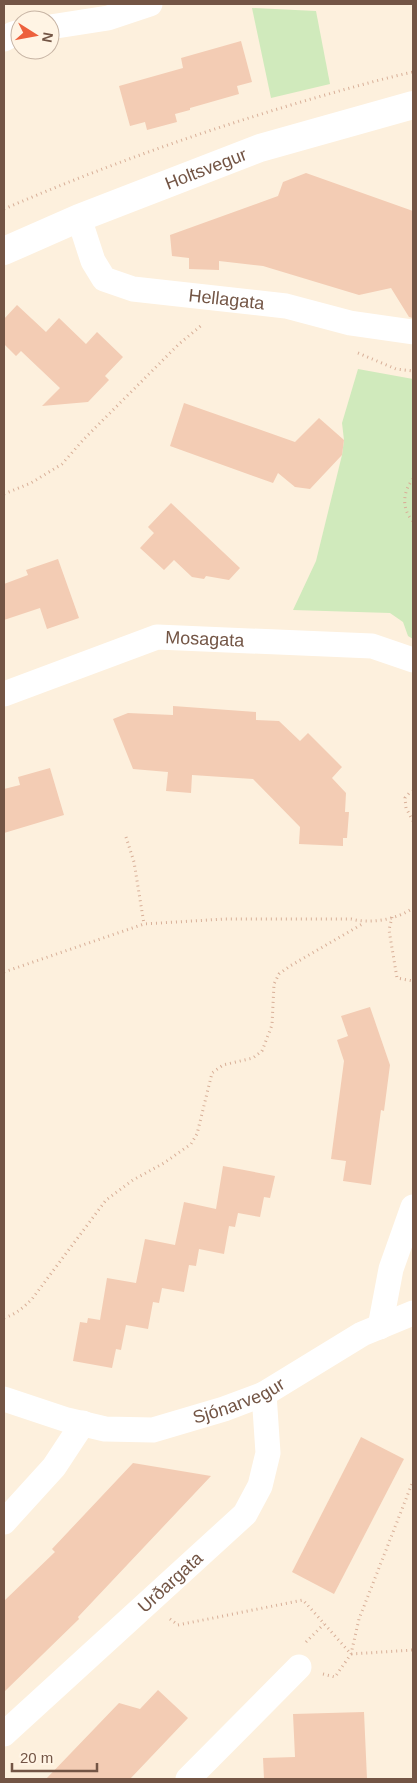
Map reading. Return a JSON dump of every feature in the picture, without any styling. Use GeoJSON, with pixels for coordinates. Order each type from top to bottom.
{"type":"FeatureCollection","features":[{"type":"Feature","properties":{"kind":"street"},"geometry":{"type":"LineString","coordinates":[[60,25],[108,18],[150,4]]}},
{"type":"Feature","properties":{"kind":"street","name":"Holtsvegur"},"geometry":{"type":"LineString","coordinates":[[4,251],[79,218],[260,148],[413,105]]}},
{"type":"Feature","properties":{"kind":"street","name":"Hellagata"},"geometry":{"type":"LineString","coordinates":[[79,218],[93,261],[104,279],[133,289],[286,306],[350,323],[413,332]]}},
{"type":"Feature","properties":{"kind":"street","name":"Mosagata"},"geometry":{"type":"LineString","coordinates":[[4,694],[157,636],[372,646],[413,660]]}},
{"type":"Feature","properties":{"kind":"street"},"geometry":{"type":"LineString","coordinates":[[380,1327],[391,1269],[413,1207]]}},
{"type":"Feature","properties":{"kind":"street","name":"Sjónarvegur"},"geometry":{"type":"LineString","coordinates":[[4,1399],[105,1429],[153,1430],[224,1409],[264,1394],[362,1334],[413,1313]]}},
{"type":"Feature","properties":{"kind":"street","name":"Urðargata"},"geometry":{"type":"LineString","coordinates":[[4,1734],[245,1514],[260,1486],[268,1453],[264,1394]]}},
{"type":"Feature","properties":{"kind":"street"},"geometry":{"type":"LineString","coordinates":[[4,1522],[54,1467],[82,1423]]}},
{"type":"Feature","properties":{"kind":"street"},"geometry":{"type":"LineString","coordinates":[[188,1779],[299,1667]]}},
{"type":"Feature","properties":{"kind":"path"},"geometry":{"type":"LineString","coordinates":[[4,209],[63,183],[158,147],[276,109],[413,72]]}},
{"type":"Feature","properties":{"kind":"path"},"geometry":{"type":"LineString","coordinates":[[4,494],[31,483],[62,464],[84,439],[173,351],[209,319]]}},
{"type":"Feature","properties":{"kind":"path"},"geometry":{"type":"LineString","coordinates":[[413,479],[404,498],[405,508],[413,521]]}},
{"type":"Feature","properties":{"kind":"path"},"geometry":{"type":"LineString","coordinates":[[413,791],[405,798],[406,808],[413,821]]}},
{"type":"Feature","properties":{"kind":"path"},"geometry":{"type":"LineString","coordinates":[[126,837],[134,862],[144,924]]}},
{"type":"Feature","properties":{"kind":"path"},"geometry":{"type":"LineString","coordinates":[[4,1318],[22,1309],[32,1299],[106,1200],[133,1180],[164,1163],[191,1144],[197,1134],[212,1073],[223,1065],[253,1058],[262,1051],[272,1025],[274,984],[279,974],[364,923],[405,914],[413,908]]}},
{"type":"Feature","properties":{"kind":"path"},"geometry":{"type":"LineString","coordinates":[[392,917],[389,930],[397,978],[413,981]]}},
{"type":"Feature","properties":{"kind":"path"},"geometry":{"type":"LineString","coordinates":[[4,972],[144,924],[224,919],[351,919],[364,923]]}},
{"type":"Feature","properties":{"kind":"path"},"geometry":{"type":"LineString","coordinates":[[299,1667],[335,1677],[351,1654],[358,1619],[413,1481]]}},
{"type":"Feature","properties":{"kind":"path"},"geometry":{"type":"LineString","coordinates":[[178,1625],[302,1600],[351,1654]]}},
{"type":"Feature","properties":{"kind":"path"},"geometry":{"type":"LineString","coordinates":[[351,1654],[413,1650]]}},
{"type":"Feature","properties":{"kind":"green space"},"geometry":{"type":"Polygon","coordinates":[[[252,8],[316,11],[330,84],[271,98],[252,8]]]}},
{"type":"Feature","properties":{"kind":"green space"},"geometry":{"type":"Polygon","coordinates":[[[358,369],[413,379],[413,639],[408,636],[403,622],[390,613],[293,610],[316,561],[342,455],[344,440],[342,423],[358,369]]]}},
{"type":"Feature","properties":{"kind":"building"},"geometry":{"type":"Polygon","coordinates":[[[241,41],[252,82],[237,86],[239,94],[175,114],[177,122],[147,130],[145,122],[130,126],[119,86],[183,68],[181,58],[241,41]]]}},
{"type":"Feature","properties":{"kind":"building"},"geometry":{"type":"Polygon","coordinates":[[[306,173],[413,211],[413,318],[409,317],[391,288],[359,295],[263,266],[219,261],[219,270],[189,269],[189,258],[172,256],[170,235],[278,196],[283,182],[306,173]]]}},
{"type":"Feature","properties":{"kind":"building"},"geometry":{"type":"Polygon","coordinates":[[[17,305],[46,332],[59,318],[86,344],[97,332],[123,357],[105,376],[109,380],[88,402],[42,406],[60,388],[21,351],[16,356],[4,344],[4,319],[17,305]]]}},
{"type":"Feature","properties":{"kind":"building"},"geometry":{"type":"Polygon","coordinates":[[[184,403],[295,442],[319,418],[344,440],[342,455],[310,489],[295,487],[278,473],[273,483],[170,446],[184,403]]]}},
{"type":"Feature","properties":{"kind":"building"},"geometry":{"type":"Polygon","coordinates":[[[171,503],[240,568],[229,580],[206,576],[204,579],[192,577],[174,560],[164,570],[140,548],[154,533],[148,527],[171,503]]]}},
{"type":"Feature","properties":{"kind":"building"},"geometry":{"type":"Polygon","coordinates":[[[58,559],[79,618],[47,629],[40,608],[4,620],[4,584],[28,575],[26,570],[58,559]]]}},
{"type":"Feature","properties":{"kind":"building"},"geometry":{"type":"Polygon","coordinates":[[[173,706],[256,712],[256,720],[279,721],[300,741],[308,733],[342,767],[332,778],[346,793],[345,812],[349,812],[347,838],[343,838],[343,846],[299,844],[300,827],[253,779],[192,775],[191,793],[166,791],[168,772],[133,769],[113,719],[128,713],[173,715],[173,706]]]}},
{"type":"Feature","properties":{"kind":"building"},"geometry":{"type":"Polygon","coordinates":[[[50,768],[64,815],[4,833],[4,789],[20,785],[18,777],[50,768]]]}},
{"type":"Feature","properties":{"kind":"building"},"geometry":{"type":"Polygon","coordinates":[[[370,1007],[390,1065],[384,1111],[381,1110],[371,1185],[343,1181],[346,1161],[331,1159],[344,1061],[337,1040],[348,1036],[341,1016],[370,1007]]]}},
{"type":"Feature","properties":{"kind":"building"},"geometry":{"type":"Polygon","coordinates":[[[223,1166],[275,1176],[270,1198],[264,1197],[260,1217],[238,1213],[235,1227],[229,1226],[224,1254],[199,1249],[196,1266],[189,1265],[184,1292],[162,1288],[159,1303],[153,1302],[148,1329],[126,1325],[121,1350],[116,1349],[112,1368],[73,1361],[80,1322],[87,1323],[88,1318],[100,1320],[107,1278],[136,1283],[145,1239],[175,1245],[184,1202],[216,1209],[223,1166]]]}},
{"type":"Feature","properties":{"kind":"building"},"geometry":{"type":"Polygon","coordinates":[[[361,1437],[404,1459],[334,1594],[292,1572],[361,1437]]]}},
{"type":"Feature","properties":{"kind":"building"},"geometry":{"type":"Polygon","coordinates":[[[133,1463],[211,1476],[78,1617],[79,1619],[4,1692],[4,1601],[55,1552],[52,1549],[133,1463]]]}},
{"type":"Feature","properties":{"kind":"building"},"geometry":{"type":"Polygon","coordinates":[[[158,1690],[188,1718],[130,1779],[46,1779],[119,1703],[140,1709],[158,1690]]]}},
{"type":"Feature","properties":{"kind":"building"},"geometry":{"type":"Polygon","coordinates":[[[364,1712],[367,1779],[264,1779],[263,1758],[295,1757],[293,1714],[364,1712]]]}}]}
